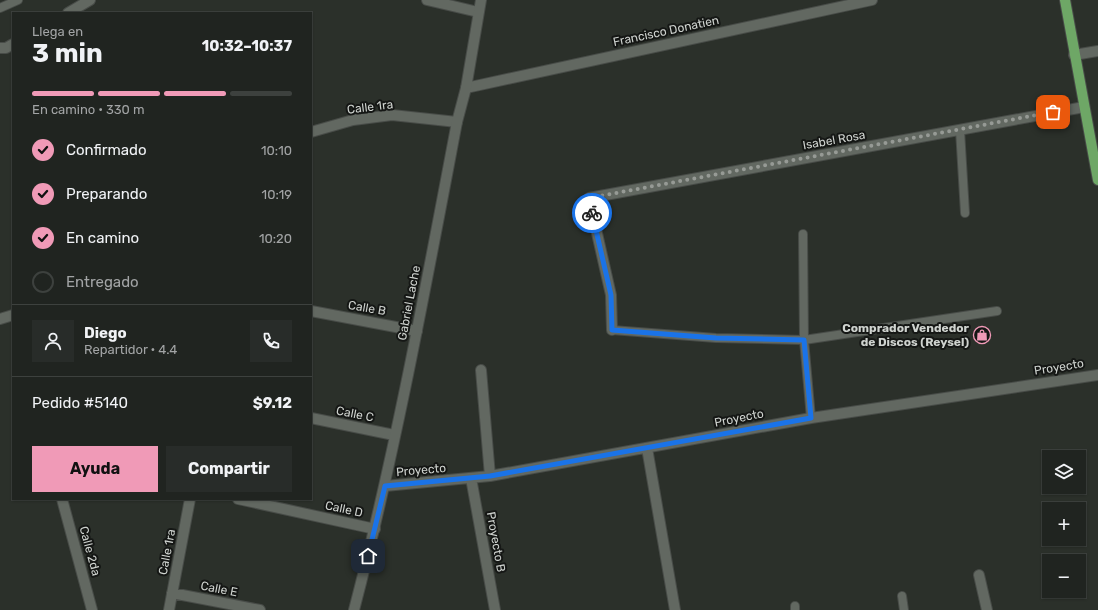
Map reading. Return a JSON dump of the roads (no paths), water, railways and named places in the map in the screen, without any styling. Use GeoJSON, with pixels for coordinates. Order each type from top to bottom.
{"type":"FeatureCollection","features":[{"type":"Feature","properties":{"kind":"main road"},"geometry":{"type":"LineString","coordinates":[[1065,0],[1074,56],[1098,180]]}},
{"type":"Feature","properties":{"kind":"street"},"geometry":{"type":"LineString","coordinates":[[70,12],[90,0]]}},
{"type":"Feature","properties":{"kind":"street"},"geometry":{"type":"LineString","coordinates":[[427,0],[478,12]]}},
{"type":"Feature","properties":{"kind":"street","name":"Gabriel Lache"},"geometry":{"type":"LineString","coordinates":[[354,610],[385,486],[394,435],[418,330],[457,122],[466,88],[480,0]]}},
{"type":"Feature","properties":{"kind":"street","name":"Francisco Donatien"},"geometry":{"type":"LineString","coordinates":[[466,88],[872,0]]}},
{"type":"Feature","properties":{"kind":"street"},"geometry":{"type":"LineString","coordinates":[[0,48],[6,48],[12,45]]}},
{"type":"Feature","properties":{"kind":"street"},"geometry":{"type":"LineString","coordinates":[[1074,56],[1098,52]]}},
{"type":"Feature","properties":{"kind":"street","name":"Isabel Rosa"},"geometry":{"type":"LineString","coordinates":[[612,330],[611,295],[589,198],[1084,107]]}},
{"type":"Feature","properties":{"kind":"street","name":"Calle 1ra"},"geometry":{"type":"LineString","coordinates":[[312,132],[354,120],[392,115],[457,122]]}},
{"type":"Feature","properties":{"kind":"street","name":"Calle B"},"geometry":{"type":"LineString","coordinates":[[312,311],[418,330]]}},
{"type":"Feature","properties":{"kind":"street"},"geometry":{"type":"LineString","coordinates":[[0,319],[12,317]]}},
{"type":"Feature","properties":{"kind":"street"},"geometry":{"type":"LineString","coordinates":[[481,370],[490,476]]}},
{"type":"Feature","properties":{"kind":"street","name":"Proyecto"},"geometry":{"type":"LineString","coordinates":[[385,486],[490,476],[811,418],[1098,375]]}},
{"type":"Feature","properties":{"kind":"street","name":"Calle C"},"geometry":{"type":"LineString","coordinates":[[312,418],[394,435]]}},
{"type":"Feature","properties":{"kind":"street"},"geometry":{"type":"LineString","coordinates":[[647,448],[675,610]]}},
{"type":"Feature","properties":{"kind":"street","name":"Proyecto B"},"geometry":{"type":"LineString","coordinates":[[471,478],[495,610]]}},
{"type":"Feature","properties":{"kind":"street","name":"Calle 2da"},"geometry":{"type":"LineString","coordinates":[[62,500],[92,610]]}},
{"type":"Feature","properties":{"kind":"street","name":"Calle 1ra"},"geometry":{"type":"LineString","coordinates":[[169,610],[190,500]]}},
{"type":"Feature","properties":{"kind":"street","name":"Calle D"},"geometry":{"type":"LineString","coordinates":[[243,500],[375,529]]}},
{"type":"Feature","properties":{"kind":"street"},"geometry":{"type":"LineString","coordinates":[[979,574],[987,610]]}},
{"type":"Feature","properties":{"kind":"street","name":"Calle E"},"geometry":{"type":"LineString","coordinates":[[172,593],[260,610]]}},
{"type":"Feature","properties":{"kind":"lane"},"geometry":{"type":"LineString","coordinates":[[0,8],[18,0]]}},
{"type":"Feature","properties":{"kind":"lane"},"geometry":{"type":"LineString","coordinates":[[960,130],[965,213]]}},
{"type":"Feature","properties":{"kind":"lane"},"geometry":{"type":"LineString","coordinates":[[803,234],[804,340],[811,418]]}},
{"type":"Feature","properties":{"kind":"lane"},"geometry":{"type":"LineString","coordinates":[[612,330],[716,338],[804,340],[997,311]]}},
{"type":"Feature","properties":{"kind":"lane"},"geometry":{"type":"LineString","coordinates":[[902,596],[904,610]]}},
{"type":"Feature","properties":{"kind":"place","name":"Comprador Vendedor de Discos (Reysel)"},"geometry":{"type":"Point","coordinates":[982,335]}}]}
